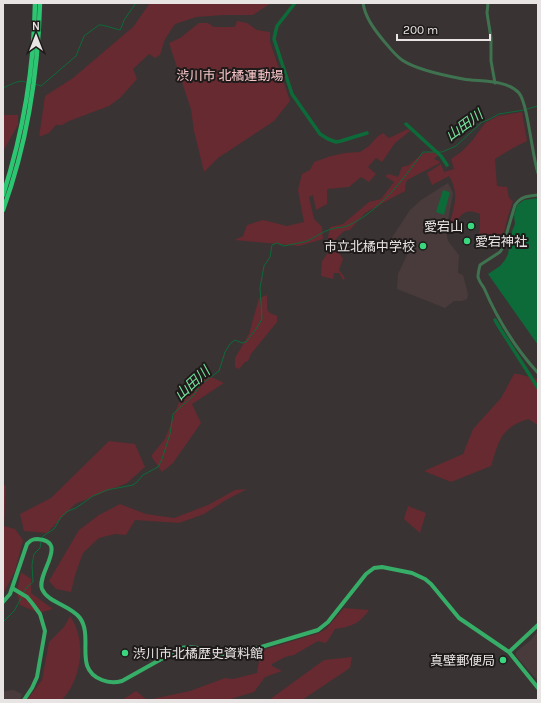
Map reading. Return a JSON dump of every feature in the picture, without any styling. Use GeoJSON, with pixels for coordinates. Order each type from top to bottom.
{"type":"FeatureCollection","features":[{"type":"Feature","properties":{"kind":"highway"},"geometry":{"type":"LineString","coordinates":[[3,210],[16,166],[33,87],[35,3]]}},
{"type":"Feature","properties":{"kind":"highway"},"geometry":{"type":"LineString","coordinates":[[35,49],[40,3]]}},
{"type":"Feature","properties":{"kind":"highway"},"geometry":{"type":"LineString","coordinates":[[3,195],[24,127]]}},
{"type":"Feature","properties":{"kind":"main road"},"geometry":{"type":"LineString","coordinates":[[3,602],[8,598],[27,544],[31,540],[40,539],[46,541],[52,548],[52,554],[42,576],[42,588],[47,596],[70,608],[81,620],[86,633],[85,658],[90,672],[94,676],[107,682],[117,683],[181,648],[194,646],[223,654],[234,655],[318,630],[328,622],[366,574],[374,568],[382,567],[412,573],[425,579],[431,584],[459,618],[509,652],[538,688]]}},
{"type":"Feature","properties":{"kind":"main road"},"geometry":{"type":"LineString","coordinates":[[12,588],[20,592],[32,602],[40,614],[45,631],[38,677],[24,700]]}},
{"type":"Feature","properties":{"kind":"main road"},"geometry":{"type":"LineString","coordinates":[[509,652],[538,625]]}},
{"type":"Feature","properties":{"kind":"street"},"geometry":{"type":"LineString","coordinates":[[363,3],[365,13],[371,24],[396,55],[403,61],[456,77],[507,86],[519,94],[524,105],[538,173]]}},
{"type":"Feature","properties":{"kind":"street"},"geometry":{"type":"LineString","coordinates":[[488,3],[487,13],[491,38],[491,61],[495,83]]}},
{"type":"Feature","properties":{"kind":"street"},"geometry":{"type":"LineString","coordinates":[[538,195],[525,196],[519,199],[515,205],[502,249],[500,252],[480,265],[478,273],[478,278],[488,298],[508,332],[525,358],[538,373]]}},
{"type":"Feature","properties":{"kind":"shaded area","name":"市立北橘中学校"},"geometry":{"type":"Polygon","coordinates":[[[448,183],[453,193],[447,226],[448,241],[459,255],[458,273],[463,275],[468,294],[467,299],[462,301],[454,301],[445,308],[397,289],[398,274],[408,253],[389,242],[410,210],[421,200],[448,183]]]}},
{"type":"Feature","properties":{"kind":"shaded area"},"geometry":{"type":"Polygon","coordinates":[[[443,190],[450,192],[444,215],[436,212],[443,190]]]}},
{"type":"Feature","properties":{"kind":"shaded area"},"geometry":{"type":"Polygon","coordinates":[[[538,198],[538,345],[488,274],[500,266],[508,254],[512,231],[515,224],[514,215],[517,205],[524,200],[538,198]]]}},
{"type":"Feature","properties":{"kind":"shaded area"},"geometry":{"type":"Polygon","coordinates":[[[538,631],[538,681],[516,656],[516,652],[531,640],[538,631]]]}},
{"type":"Feature","properties":{"kind":"shaded area"},"geometry":{"type":"Polygon","coordinates":[[[14,690],[22,694],[20,700],[3,700],[4,691],[14,690]]]}},
{"type":"Feature","properties":{"kind":"green space"},"geometry":{"type":"Polygon","coordinates":[[[150,3],[271,3],[253,15],[196,17],[175,24],[165,39],[160,55],[155,58],[149,54],[133,69],[137,79],[120,98],[109,106],[62,125],[56,125],[49,133],[39,137],[45,96],[73,78],[133,27],[150,3]]]}},
{"type":"Feature","properties":{"kind":"green space","name":"渋川市 北橘運動場"},"geometry":{"type":"Polygon","coordinates":[[[237,21],[247,23],[257,30],[270,32],[270,42],[290,101],[274,121],[218,158],[204,172],[194,131],[191,109],[169,43],[180,38],[199,23],[208,23],[214,27],[234,27],[237,21]]]}},
{"type":"Feature","properties":{"kind":"green space"},"geometry":{"type":"Polygon","coordinates":[[[522,112],[527,141],[495,159],[497,186],[507,187],[509,198],[513,201],[501,245],[499,248],[493,244],[487,249],[478,237],[480,228],[480,214],[467,212],[460,217],[458,221],[450,222],[455,199],[452,182],[449,176],[432,185],[427,173],[441,164],[444,172],[454,169],[451,159],[472,141],[485,123],[498,116],[522,112]]]}},
{"type":"Feature","properties":{"kind":"green space"},"geometry":{"type":"Polygon","coordinates":[[[3,115],[18,115],[18,125],[3,151],[3,115]]]}},
{"type":"Feature","properties":{"kind":"green space"},"geometry":{"type":"Polygon","coordinates":[[[408,129],[410,131],[395,143],[382,162],[376,158],[368,167],[376,174],[369,182],[361,177],[349,187],[327,189],[327,204],[316,210],[313,195],[309,197],[314,219],[322,227],[323,239],[299,246],[235,240],[243,236],[247,225],[263,220],[287,226],[304,222],[298,190],[302,174],[310,170],[314,162],[331,156],[360,152],[383,133],[389,138],[408,129]]]}},
{"type":"Feature","properties":{"kind":"green space"},"geometry":{"type":"Polygon","coordinates":[[[433,152],[438,155],[434,159],[440,163],[407,180],[405,191],[365,213],[350,230],[344,231],[332,243],[327,243],[330,227],[343,224],[369,202],[381,199],[394,182],[385,176],[389,174],[398,177],[402,167],[409,165],[423,153],[433,152]]]}},
{"type":"Feature","properties":{"kind":"green space"},"geometry":{"type":"Polygon","coordinates":[[[330,250],[338,252],[343,259],[339,270],[345,278],[343,280],[339,273],[334,273],[333,279],[321,276],[322,261],[330,250]]]}},
{"type":"Feature","properties":{"kind":"green space"},"geometry":{"type":"Polygon","coordinates":[[[267,295],[267,310],[277,316],[277,322],[251,354],[248,361],[245,362],[239,369],[235,367],[235,358],[249,334],[259,298],[267,295]]]}},
{"type":"Feature","properties":{"kind":"green space"},"geometry":{"type":"Polygon","coordinates":[[[205,374],[224,383],[192,404],[201,423],[173,463],[162,472],[151,456],[165,439],[186,384],[205,374]]]}},
{"type":"Feature","properties":{"kind":"green space"},"geometry":{"type":"Polygon","coordinates":[[[514,374],[538,379],[538,425],[528,419],[512,426],[502,436],[491,466],[451,482],[424,471],[463,454],[473,429],[501,398],[514,374]]]}},
{"type":"Feature","properties":{"kind":"green space"},"geometry":{"type":"Polygon","coordinates":[[[109,441],[135,444],[145,467],[127,483],[75,504],[47,533],[24,531],[20,514],[51,498],[109,441]]]}},
{"type":"Feature","properties":{"kind":"green space"},"geometry":{"type":"Polygon","coordinates":[[[3,485],[6,486],[4,526],[15,529],[23,540],[15,571],[3,594],[3,485]]]}},
{"type":"Feature","properties":{"kind":"green space"},"geometry":{"type":"Polygon","coordinates":[[[247,489],[204,514],[179,523],[135,520],[126,535],[115,534],[99,538],[83,553],[71,592],[56,589],[49,581],[79,530],[99,515],[120,504],[146,514],[174,518],[208,505],[235,490],[247,489]]]}},
{"type":"Feature","properties":{"kind":"green space"},"geometry":{"type":"Polygon","coordinates":[[[408,506],[426,513],[420,533],[404,519],[408,506]]]}},
{"type":"Feature","properties":{"kind":"green space"},"geometry":{"type":"Polygon","coordinates":[[[21,572],[31,579],[31,593],[53,609],[39,613],[20,605],[17,592],[21,572]]]}},
{"type":"Feature","properties":{"kind":"green space"},"geometry":{"type":"Polygon","coordinates":[[[344,608],[369,610],[358,622],[346,627],[335,629],[327,642],[325,643],[318,641],[294,655],[285,657],[272,664],[272,666],[282,671],[265,677],[254,692],[227,700],[147,700],[190,691],[225,678],[233,679],[257,673],[260,655],[263,654],[263,650],[319,633],[326,629],[344,608]]]}},
{"type":"Feature","properties":{"kind":"green space"},"geometry":{"type":"Polygon","coordinates":[[[70,616],[79,637],[80,659],[78,670],[69,691],[62,700],[27,700],[42,680],[49,642],[64,627],[70,616]]]}},
{"type":"Feature","properties":{"kind":"green space"},"geometry":{"type":"Polygon","coordinates":[[[352,657],[350,668],[302,700],[269,700],[324,660],[352,657]]]}},
{"type":"Feature","properties":{"kind":"green space"},"geometry":{"type":"Polygon","coordinates":[[[136,691],[147,700],[122,700],[136,691]]]}},
{"type":"Feature","properties":{"kind":"waterway"},"geometry":{"type":"LineString","coordinates":[[35,84],[41,86],[76,56],[84,36],[99,25],[120,30],[124,20],[136,3]]}},
{"type":"Feature","properties":{"kind":"waterway"},"geometry":{"type":"LineString","coordinates":[[295,3],[277,26],[274,39],[292,94],[320,134],[328,139],[336,142],[367,133]]}},
{"type":"Feature","properties":{"kind":"waterway"},"geometry":{"type":"LineString","coordinates":[[3,88],[17,82],[26,82]]}},
{"type":"Feature","properties":{"kind":"waterway","name":"山田川"},"geometry":{"type":"LineString","coordinates":[[527,109],[538,106]]}},
{"type":"Feature","properties":{"kind":"waterway","name":"山田川"},"geometry":{"type":"LineString","coordinates":[[42,539],[43,536],[54,529],[61,517],[68,511],[76,508],[93,496],[107,490],[133,485],[143,475],[158,467],[170,434],[173,414],[194,395],[200,385],[219,371],[225,352],[230,344],[235,340],[242,343],[246,342],[262,319],[260,288],[264,266],[270,257],[272,245],[277,243],[284,246],[305,242],[326,231],[347,226],[359,220],[380,204],[390,194],[423,152],[442,152],[456,146],[482,122],[499,114],[524,110]]}},
{"type":"Feature","properties":{"kind":"waterway"},"geometry":{"type":"LineString","coordinates":[[406,124],[441,156],[447,165]]}},
{"type":"Feature","properties":{"kind":"waterway"},"geometry":{"type":"LineString","coordinates":[[495,320],[538,388]]}},
{"type":"Feature","properties":{"kind":"waterway","name":"山田川"},"geometry":{"type":"LineString","coordinates":[[24,592],[33,582],[32,565],[34,554],[40,548],[41,542]]}},
{"type":"Feature","properties":{"kind":"waterway","name":"山田川"},"geometry":{"type":"LineString","coordinates":[[3,622],[14,611],[23,595]]}},
{"type":"Feature","properties":{"kind":"place","name":"愛宕山"},"geometry":{"type":"Point","coordinates":[471,226]}},
{"type":"Feature","properties":{"kind":"place","name":"愛宕神社"},"geometry":{"type":"Point","coordinates":[467,241]}},
{"type":"Feature","properties":{"kind":"place","name":"市立北橘中学校"},"geometry":{"type":"Point","coordinates":[423,246]}},
{"type":"Feature","properties":{"kind":"place","name":"渋川市北橘歴史資料館"},"geometry":{"type":"Point","coordinates":[125,653]}},
{"type":"Feature","properties":{"kind":"place","name":"真壁郵便局"},"geometry":{"type":"Point","coordinates":[503,660]}}]}
